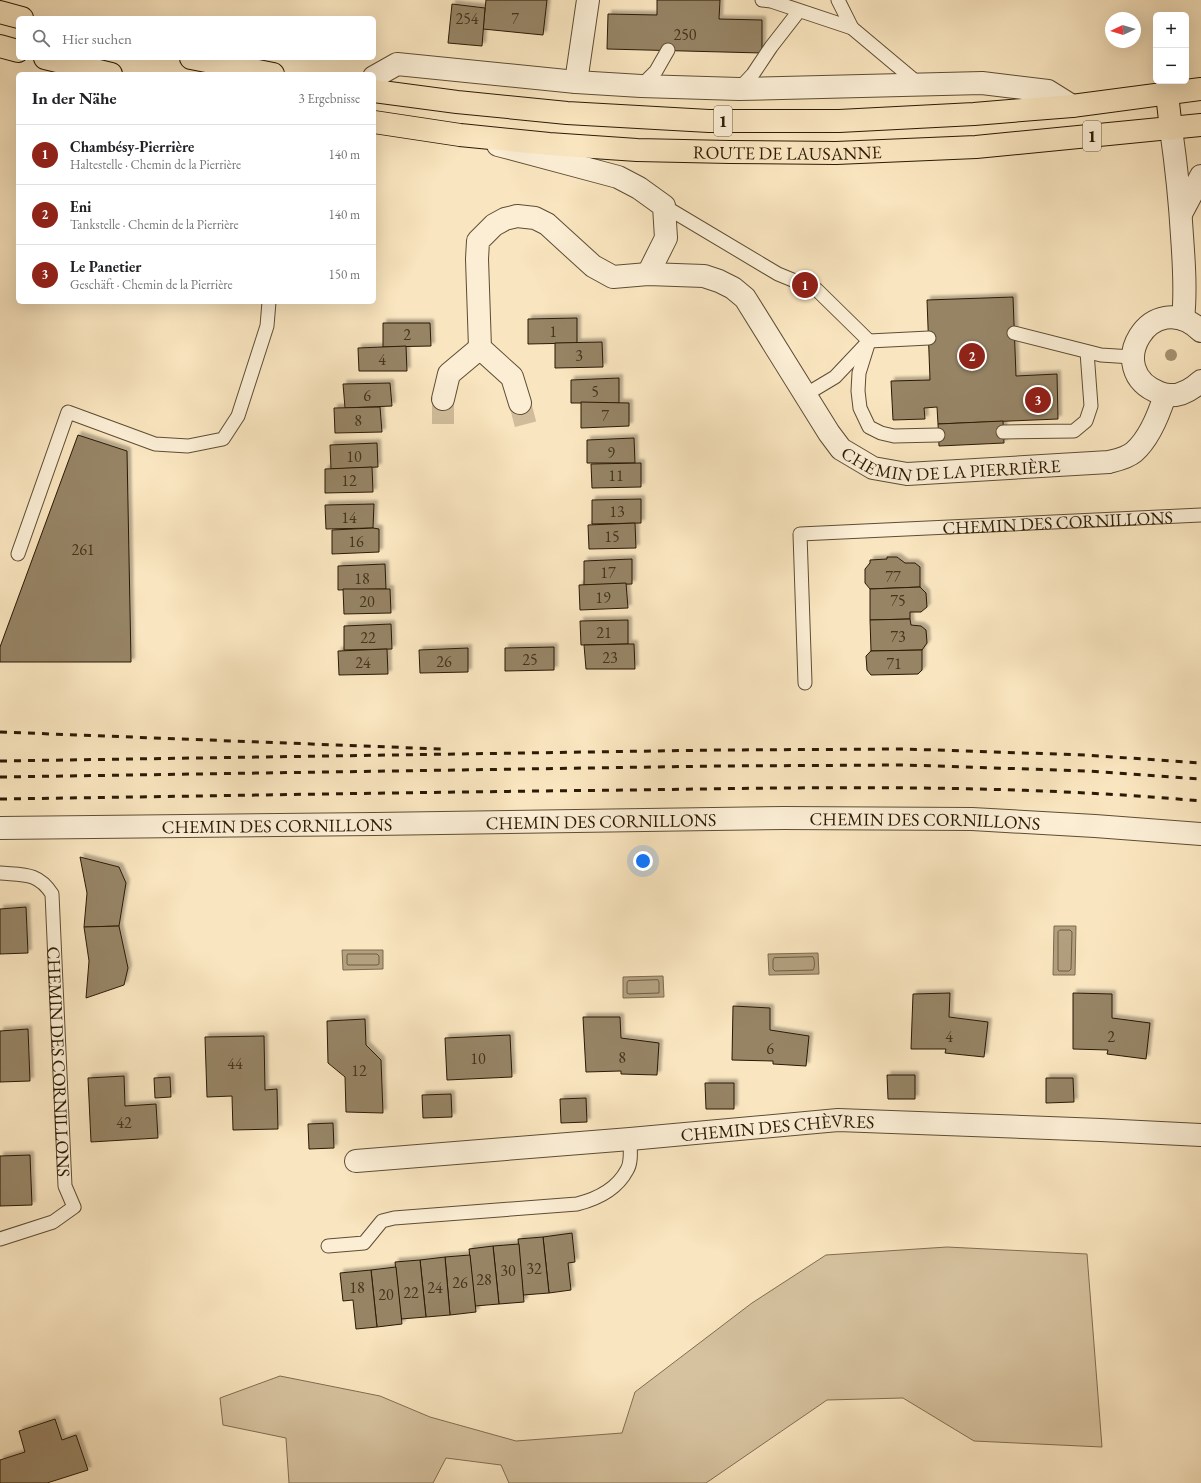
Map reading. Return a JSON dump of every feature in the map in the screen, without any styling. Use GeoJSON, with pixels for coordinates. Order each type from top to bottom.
{"type":"FeatureCollection","features":[{"type":"Feature","properties":{"kind":"main road"},"geometry":{"type":"LineString","coordinates":[[0,12],[16,16]]}},
{"type":"Feature","properties":{"kind":"main road"},"geometry":{"type":"LineString","coordinates":[[0,46],[16,50]]}},
{"type":"Feature","properties":{"kind":"main road"},"geometry":{"type":"LineString","coordinates":[[53,60],[103,72]]}},
{"type":"Feature","properties":{"kind":"main road"},"geometry":{"type":"LineString","coordinates":[[201,60],[263,72]]}},
{"type":"Feature","properties":{"kind":"main road","name":"ROUTE DE LAUSANNE"},"geometry":{"type":"LineString","coordinates":[[376,91],[567,114],[709,121],[839,121],[974,114],[1072,106],[1201,89]]}},
{"type":"Feature","properties":{"kind":"main road"},"geometry":{"type":"LineString","coordinates":[[1167,94],[1172,129]]}},
{"type":"Feature","properties":{"kind":"main road","name":"ROUTE DE LAUSANNE"},"geometry":{"type":"LineString","coordinates":[[376,122],[460,135],[549,144],[637,150],[836,153],[976,147],[1201,125]]}},
{"type":"Feature","properties":{"kind":"street"},"geometry":{"type":"LineString","coordinates":[[576,82],[588,0]]}},
{"type":"Feature","properties":{"kind":"street"},"geometry":{"type":"LineString","coordinates":[[376,76],[397,64],[576,82],[641,86],[739,89],[920,85],[982,82],[1048,91],[1072,106]]}},
{"type":"Feature","properties":{"kind":"street"},"geometry":{"type":"LineString","coordinates":[[1172,129],[1181,214],[1184,262],[1183,319]]}},
{"type":"Feature","properties":{"kind":"street"},"geometry":{"type":"LineString","coordinates":[[460,135],[618,177],[639,188],[664,206],[666,238],[648,274]]}},
{"type":"Feature","properties":{"kind":"street"},"geometry":{"type":"LineString","coordinates":[[1181,214],[1201,176]]}},
{"type":"Feature","properties":{"kind":"street","name":"CHEMIN DE LA PIERRIÈRE"},"geometry":{"type":"LineString","coordinates":[[480,348],[477,259],[478,241],[494,225],[505,219],[517,216],[535,218],[547,224],[593,266],[613,277],[648,274],[704,276],[719,280],[733,288],[745,298],[828,433],[841,449],[873,468],[907,474],[1108,462],[1124,458],[1134,452],[1146,437],[1161,408],[1165,395]]}},
{"type":"Feature","properties":{"kind":"street"},"geometry":{"type":"LineString","coordinates":[[1198,390],[1165,395],[1152,390],[1142,382],[1135,370],[1132,358],[1138,337],[1144,329],[1152,322],[1162,318],[1172,317],[1183,319],[1194,325],[1201,332]]}},
{"type":"Feature","properties":{"kind":"street"},"geometry":{"type":"LineString","coordinates":[[443,400],[450,374],[480,348],[512,377],[520,403]]}},
{"type":"Feature","properties":{"kind":"street","name":"CHEMIN DES CORNILLONS"},"geometry":{"type":"LineString","coordinates":[[0,828],[784,818],[972,819],[1201,834]]}},
{"type":"Feature","properties":{"kind":"street","name":"CHEMIN DES CHÈVRES"},"geometry":{"type":"LineString","coordinates":[[356,1161],[630,1140],[838,1120],[1201,1135]]}},
{"type":"Feature","properties":{"kind":"lane"},"geometry":{"type":"LineString","coordinates":[[762,0],[771,1],[852,28],[920,85]]}},
{"type":"Feature","properties":{"kind":"lane"},"geometry":{"type":"LineString","coordinates":[[838,0],[852,28]]}},
{"type":"Feature","properties":{"kind":"lane"},"geometry":{"type":"LineString","coordinates":[[739,89],[753,74],[800,11]]}},
{"type":"Feature","properties":{"kind":"lane"},"geometry":{"type":"LineString","coordinates":[[641,86],[656,71],[668,50]]}},
{"type":"Feature","properties":{"kind":"lane"},"geometry":{"type":"LineString","coordinates":[[664,206],[778,274],[817,290],[869,341]]}},
{"type":"Feature","properties":{"kind":"lane"},"geometry":{"type":"LineString","coordinates":[[18,554],[68,412],[155,444],[188,446],[223,438],[238,416],[266,326],[269,304]]}},
{"type":"Feature","properties":{"kind":"lane"},"geometry":{"type":"LineString","coordinates":[[1014,333],[1101,355],[1132,358]]}},
{"type":"Feature","properties":{"kind":"lane"},"geometry":{"type":"LineString","coordinates":[[805,395],[835,377],[869,341],[929,338]]}},
{"type":"Feature","properties":{"kind":"lane"},"geometry":{"type":"LineString","coordinates":[[869,341],[859,373],[858,391],[860,408],[869,427],[881,433],[894,436],[938,435]]}},
{"type":"Feature","properties":{"kind":"lane"},"geometry":{"type":"LineString","coordinates":[[1003,432],[1074,431],[1086,420],[1091,406],[1087,352]]}},
{"type":"Feature","properties":{"kind":"lane","name":"CHEMIN DES CORNILLONS"},"geometry":{"type":"LineString","coordinates":[[804,683],[800,534],[1201,515]]}},
{"type":"Feature","properties":{"kind":"lane","name":"CHEMIN DES CORNILLONS"},"geometry":{"type":"LineString","coordinates":[[0,873],[38,878],[46,885],[52,894],[65,1186],[74,1207],[53,1222],[0,1239]]}},
{"type":"Feature","properties":{"kind":"lane"},"geometry":{"type":"LineString","coordinates":[[328,1246],[364,1243],[382,1221],[394,1218],[577,1204],[591,1201],[606,1193],[628,1170],[630,1140]]}},
{"type":"Feature","properties":{"kind":"shaded area"},"geometry":{"type":"Polygon","coordinates":[[[947,1247],[1087,1254],[1102,1447],[974,1441],[903,1398],[827,1400],[706,1483],[509,1483],[501,1465],[446,1458],[433,1483],[289,1483],[286,1438],[223,1425],[220,1398],[280,1376],[380,1396],[430,1417],[516,1441],[622,1433],[635,1392],[752,1303],[826,1255],[947,1247]]]}},
{"type":"Feature","properties":{"kind":"water"},"geometry":{"type":"Polygon","coordinates":[[[1054,926],[1076,926],[1075,975],[1053,975],[1054,926]]]}},
{"type":"Feature","properties":{"kind":"water"},"geometry":{"type":"Polygon","coordinates":[[[342,950],[383,950],[383,969],[343,970],[342,950]]]}},
{"type":"Feature","properties":{"kind":"water"},"geometry":{"type":"Polygon","coordinates":[[[818,953],[819,974],[769,975],[768,954],[818,953]]]}},
{"type":"Feature","properties":{"kind":"water"},"geometry":{"type":"Polygon","coordinates":[[[663,976],[664,997],[623,998],[623,977],[663,976]]]}},
{"type":"Feature","properties":{"kind":"building"},"geometry":{"type":"Polygon","coordinates":[[[486,0],[547,0],[543,35],[483,29],[486,0]]]}},
{"type":"Feature","properties":{"kind":"building"},"geometry":{"type":"Polygon","coordinates":[[[657,0],[720,0],[719,19],[762,20],[762,53],[607,49],[608,14],[657,15],[657,0]]]}},
{"type":"Feature","properties":{"kind":"building"},"geometry":{"type":"Polygon","coordinates":[[[452,4],[485,8],[482,46],[448,43],[452,4]]]}},
{"type":"Feature","properties":{"kind":"building"},"geometry":{"type":"Polygon","coordinates":[[[1013,297],[1016,376],[1057,374],[1058,419],[938,424],[937,407],[924,408],[925,419],[893,420],[891,381],[930,380],[927,300],[1013,297]]]}},
{"type":"Feature","properties":{"kind":"building"},"geometry":{"type":"Polygon","coordinates":[[[577,318],[577,343],[528,344],[528,319],[577,318]]]}},
{"type":"Feature","properties":{"kind":"building"},"geometry":{"type":"Polygon","coordinates":[[[383,323],[430,323],[431,346],[383,347],[383,323]]]}},
{"type":"Feature","properties":{"kind":"building"},"geometry":{"type":"Polygon","coordinates":[[[602,342],[603,367],[555,368],[555,343],[602,342]]]}},
{"type":"Feature","properties":{"kind":"building"},"geometry":{"type":"Polygon","coordinates":[[[406,346],[407,371],[359,371],[358,348],[406,346]]]}},
{"type":"Feature","properties":{"kind":"building"},"geometry":{"type":"Polygon","coordinates":[[[619,378],[619,403],[571,403],[571,380],[619,378]]]}},
{"type":"Feature","properties":{"kind":"building"},"geometry":{"type":"Polygon","coordinates":[[[390,383],[392,406],[345,408],[343,384],[390,383]]]}},
{"type":"Feature","properties":{"kind":"building"},"geometry":{"type":"Polygon","coordinates":[[[581,402],[629,403],[629,426],[581,428],[581,402]]]}},
{"type":"Feature","properties":{"kind":"building"},"geometry":{"type":"Polygon","coordinates":[[[380,407],[382,432],[335,433],[334,408],[380,407]]]}},
{"type":"Feature","properties":{"kind":"building"},"geometry":{"type":"Polygon","coordinates":[[[1003,421],[1004,443],[939,446],[938,424],[1003,421]]]}},
{"type":"Feature","properties":{"kind":"building"},"geometry":{"type":"Polygon","coordinates":[[[78,435],[127,451],[131,662],[0,662],[0,647],[78,435]]]}},
{"type":"Feature","properties":{"kind":"building"},"geometry":{"type":"Polygon","coordinates":[[[634,438],[635,463],[587,463],[587,440],[634,438]]]}},
{"type":"Feature","properties":{"kind":"building"},"geometry":{"type":"Polygon","coordinates":[[[377,443],[378,467],[331,469],[330,445],[377,443]]]}},
{"type":"Feature","properties":{"kind":"building"},"geometry":{"type":"Polygon","coordinates":[[[641,463],[641,487],[592,488],[591,464],[641,463]]]}},
{"type":"Feature","properties":{"kind":"building"},"geometry":{"type":"Polygon","coordinates":[[[372,467],[373,492],[325,493],[325,469],[372,467]]]}},
{"type":"Feature","properties":{"kind":"building"},"geometry":{"type":"Polygon","coordinates":[[[641,499],[641,523],[592,524],[592,500],[641,499]]]}},
{"type":"Feature","properties":{"kind":"building"},"geometry":{"type":"Polygon","coordinates":[[[374,504],[373,528],[326,529],[325,505],[374,504]]]}},
{"type":"Feature","properties":{"kind":"building"},"geometry":{"type":"Polygon","coordinates":[[[635,523],[636,548],[589,549],[588,525],[635,523]]]}},
{"type":"Feature","properties":{"kind":"building"},"geometry":{"type":"Polygon","coordinates":[[[379,529],[379,552],[332,554],[332,530],[379,529]]]}},
{"type":"Feature","properties":{"kind":"building"},"geometry":{"type":"Polygon","coordinates":[[[887,557],[897,557],[905,563],[915,563],[920,567],[920,587],[870,589],[865,583],[865,569],[870,563],[870,560],[887,559],[887,557]]]}},
{"type":"Feature","properties":{"kind":"building"},"geometry":{"type":"Polygon","coordinates":[[[632,559],[632,584],[584,585],[584,561],[632,559]]]}},
{"type":"Feature","properties":{"kind":"building"},"geometry":{"type":"Polygon","coordinates":[[[385,564],[386,589],[338,590],[338,566],[385,564]]]}},
{"type":"Feature","properties":{"kind":"building"},"geometry":{"type":"Polygon","coordinates":[[[626,583],[628,608],[580,610],[579,585],[626,583]]]}},
{"type":"Feature","properties":{"kind":"building"},"geometry":{"type":"Polygon","coordinates":[[[920,587],[926,593],[927,607],[921,612],[910,612],[910,619],[870,620],[870,589],[920,587]]]}},
{"type":"Feature","properties":{"kind":"building"},"geometry":{"type":"Polygon","coordinates":[[[343,589],[390,589],[391,613],[344,614],[343,589]]]}},
{"type":"Feature","properties":{"kind":"building"},"geometry":{"type":"Polygon","coordinates":[[[910,619],[911,625],[921,626],[926,630],[927,643],[922,650],[871,651],[870,620],[910,619]]]}},
{"type":"Feature","properties":{"kind":"building"},"geometry":{"type":"Polygon","coordinates":[[[628,620],[628,644],[581,645],[580,621],[628,620]]]}},
{"type":"Feature","properties":{"kind":"building"},"geometry":{"type":"Polygon","coordinates":[[[391,624],[392,649],[344,650],[344,626],[391,624]]]}},
{"type":"Feature","properties":{"kind":"building"},"geometry":{"type":"Polygon","coordinates":[[[634,644],[635,669],[586,669],[584,645],[634,644]]]}},
{"type":"Feature","properties":{"kind":"building"},"geometry":{"type":"Polygon","coordinates":[[[554,647],[554,670],[505,671],[505,648],[554,647]]]}},
{"type":"Feature","properties":{"kind":"building"},"geometry":{"type":"Polygon","coordinates":[[[468,648],[468,672],[420,673],[419,650],[468,648]]]}},
{"type":"Feature","properties":{"kind":"building"},"geometry":{"type":"Polygon","coordinates":[[[387,649],[388,674],[339,675],[338,651],[387,649]]]}},
{"type":"Feature","properties":{"kind":"building"},"geometry":{"type":"Polygon","coordinates":[[[922,650],[922,670],[918,674],[871,675],[867,670],[866,656],[871,651],[922,650]]]}},
{"type":"Feature","properties":{"kind":"building"},"geometry":{"type":"Polygon","coordinates":[[[80,857],[119,867],[126,883],[119,926],[84,927],[87,893],[80,857]]]}},
{"type":"Feature","properties":{"kind":"building"},"geometry":{"type":"Polygon","coordinates":[[[26,907],[28,953],[0,954],[0,909],[26,907]]]}},
{"type":"Feature","properties":{"kind":"building"},"geometry":{"type":"Polygon","coordinates":[[[119,926],[128,968],[124,985],[86,998],[89,961],[84,927],[119,926]]]}},
{"type":"Feature","properties":{"kind":"building"},"geometry":{"type":"Polygon","coordinates":[[[950,993],[949,1017],[988,1022],[984,1057],[945,1053],[946,1049],[911,1049],[913,994],[950,993]]]}},
{"type":"Feature","properties":{"kind":"building"},"geometry":{"type":"Polygon","coordinates":[[[1073,993],[1112,994],[1112,1018],[1150,1023],[1146,1059],[1107,1054],[1108,1050],[1073,1049],[1073,993]]]}},
{"type":"Feature","properties":{"kind":"building"},"geometry":{"type":"Polygon","coordinates":[[[733,1006],[770,1008],[770,1030],[809,1036],[806,1066],[773,1064],[773,1061],[732,1060],[733,1006]]]}},
{"type":"Feature","properties":{"kind":"building"},"geometry":{"type":"Polygon","coordinates":[[[583,1017],[620,1017],[621,1038],[659,1043],[657,1075],[621,1074],[621,1071],[586,1072],[583,1017]]]}},
{"type":"Feature","properties":{"kind":"building"},"geometry":{"type":"Polygon","coordinates":[[[365,1019],[366,1045],[381,1060],[383,1113],[346,1112],[345,1077],[328,1063],[327,1021],[365,1019]]]}},
{"type":"Feature","properties":{"kind":"building"},"geometry":{"type":"Polygon","coordinates":[[[28,1029],[30,1081],[0,1082],[0,1031],[28,1029]]]}},
{"type":"Feature","properties":{"kind":"building"},"geometry":{"type":"Polygon","coordinates":[[[510,1035],[512,1077],[447,1080],[445,1038],[510,1035]]]}},
{"type":"Feature","properties":{"kind":"building"},"geometry":{"type":"Polygon","coordinates":[[[264,1036],[265,1090],[277,1089],[278,1129],[233,1130],[232,1096],[207,1097],[205,1037],[264,1036]]]}},
{"type":"Feature","properties":{"kind":"building"},"geometry":{"type":"Polygon","coordinates":[[[887,1075],[915,1075],[915,1099],[888,1099],[887,1075]]]}},
{"type":"Feature","properties":{"kind":"building"},"geometry":{"type":"Polygon","coordinates":[[[124,1076],[125,1106],[156,1104],[158,1138],[91,1142],[88,1078],[124,1076]]]}},
{"type":"Feature","properties":{"kind":"building"},"geometry":{"type":"Polygon","coordinates":[[[170,1077],[171,1097],[155,1098],[154,1078],[170,1077]]]}},
{"type":"Feature","properties":{"kind":"building"},"geometry":{"type":"Polygon","coordinates":[[[1046,1078],[1073,1078],[1074,1102],[1046,1103],[1046,1078]]]}},
{"type":"Feature","properties":{"kind":"building"},"geometry":{"type":"Polygon","coordinates":[[[705,1083],[734,1083],[734,1109],[706,1109],[705,1083]]]}},
{"type":"Feature","properties":{"kind":"building"},"geometry":{"type":"Polygon","coordinates":[[[451,1094],[452,1117],[423,1118],[422,1095],[451,1094]]]}},
{"type":"Feature","properties":{"kind":"building"},"geometry":{"type":"Polygon","coordinates":[[[586,1098],[587,1122],[561,1123],[560,1099],[586,1098]]]}},
{"type":"Feature","properties":{"kind":"building"},"geometry":{"type":"Polygon","coordinates":[[[333,1123],[334,1148],[309,1149],[308,1124],[333,1123]]]}},
{"type":"Feature","properties":{"kind":"building"},"geometry":{"type":"Polygon","coordinates":[[[30,1155],[32,1205],[0,1206],[0,1156],[30,1155]]]}},
{"type":"Feature","properties":{"kind":"building"},"geometry":{"type":"Polygon","coordinates":[[[572,1233],[575,1262],[568,1263],[571,1290],[549,1293],[543,1237],[572,1233]]]}},
{"type":"Feature","properties":{"kind":"building"},"geometry":{"type":"Polygon","coordinates":[[[543,1237],[549,1293],[523,1295],[518,1239],[543,1237]]]}},
{"type":"Feature","properties":{"kind":"building"},"geometry":{"type":"Polygon","coordinates":[[[519,1244],[524,1302],[499,1304],[493,1246],[519,1244]]]}},
{"type":"Feature","properties":{"kind":"building"},"geometry":{"type":"Polygon","coordinates":[[[493,1246],[499,1304],[475,1306],[469,1249],[493,1246]]]}},
{"type":"Feature","properties":{"kind":"building"},"geometry":{"type":"Polygon","coordinates":[[[470,1255],[476,1312],[450,1315],[445,1257],[470,1255]]]}},
{"type":"Feature","properties":{"kind":"building"},"geometry":{"type":"Polygon","coordinates":[[[445,1257],[450,1315],[426,1317],[420,1260],[445,1257]]]}},
{"type":"Feature","properties":{"kind":"building"},"geometry":{"type":"Polygon","coordinates":[[[420,1260],[426,1317],[401,1319],[395,1262],[420,1260]]]}},
{"type":"Feature","properties":{"kind":"building"},"geometry":{"type":"Polygon","coordinates":[[[396,1267],[402,1324],[377,1327],[371,1270],[396,1267]]]}},
{"type":"Feature","properties":{"kind":"building"},"geometry":{"type":"Polygon","coordinates":[[[371,1270],[377,1327],[356,1329],[353,1300],[343,1301],[340,1273],[371,1270]]]}},
{"type":"Feature","properties":{"kind":"building"},"geometry":{"type":"Polygon","coordinates":[[[55,1419],[62,1440],[76,1435],[88,1470],[47,1483],[0,1483],[0,1460],[25,1452],[19,1431],[55,1419]]]}},
{"type":"Feature","properties":{"kind":"tunnel"},"geometry":{"type":"LineString","coordinates":[[443,399],[443,424]]}},
{"type":"Feature","properties":{"kind":"tunnel"},"geometry":{"type":"LineString","coordinates":[[520,403],[527,430]]}},
{"type":"Feature","properties":{"kind":"railway"},"geometry":{"type":"LineString","coordinates":[[0,732],[441,749]]}},
{"type":"Feature","properties":{"kind":"railway"},"geometry":{"type":"LineString","coordinates":[[0,761],[719,750],[905,749],[1085,755],[1201,763]]}},
{"type":"Feature","properties":{"kind":"railway"},"geometry":{"type":"LineString","coordinates":[[0,777],[718,766],[905,765],[1087,771],[1201,779]]}},
{"type":"Feature","properties":{"kind":"railway"},"geometry":{"type":"LineString","coordinates":[[0,799],[776,788],[918,788],[1059,792],[1201,801]]}},
{"type":"Feature","properties":{"kind":"place","name":"Chambésy-Pierrière"},"geometry":{"type":"Point","coordinates":[805,285]}},
{"type":"Feature","properties":{"kind":"place","name":"Eni"},"geometry":{"type":"Point","coordinates":[972,356]}},
{"type":"Feature","properties":{"kind":"place","name":"Le Panetier"},"geometry":{"type":"Point","coordinates":[1038,400]}}]}
